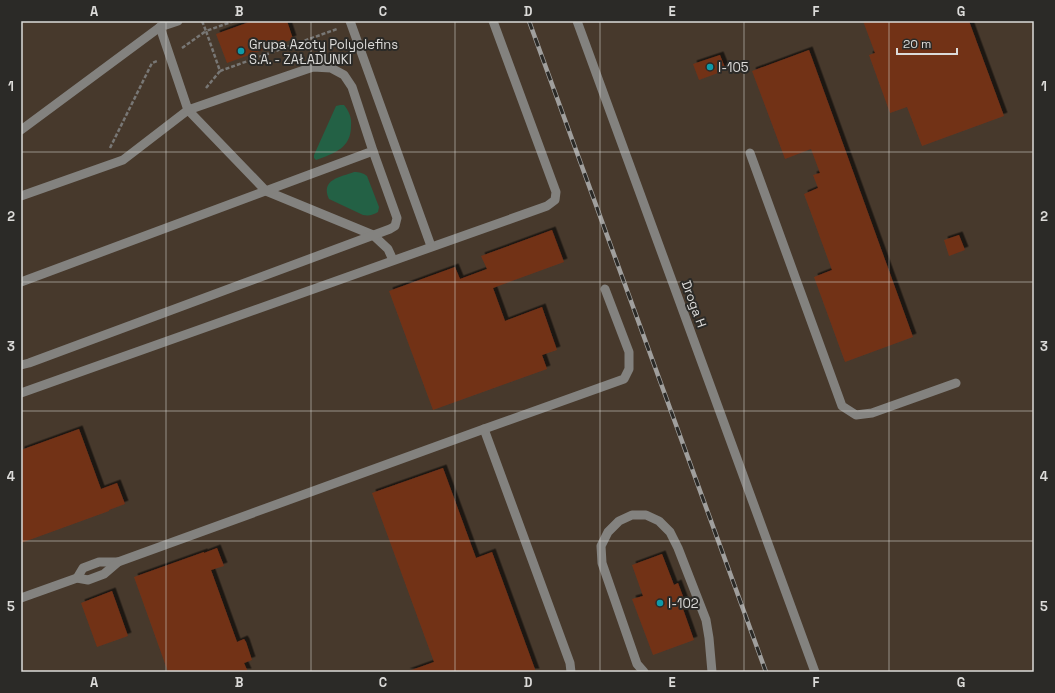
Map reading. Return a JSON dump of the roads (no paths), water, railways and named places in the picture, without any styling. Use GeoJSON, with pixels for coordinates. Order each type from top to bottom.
{"type":"FeatureCollection","features":[{"type":"Feature","properties":{"kind":"lane"},"geometry":{"type":"LineString","coordinates":[[21,130],[160,27],[178,21]]}},
{"type":"Feature","properties":{"kind":"lane"},"geometry":{"type":"LineString","coordinates":[[21,393],[547,206],[555,200],[556,192],[493,21]]}},
{"type":"Feature","properties":{"kind":"lane","name":"Droga H"},"geometry":{"type":"LineString","coordinates":[[577,21],[815,672]]}},
{"type":"Feature","properties":{"kind":"lane"},"geometry":{"type":"LineString","coordinates":[[346,24],[431,246]]}},
{"type":"Feature","properties":{"kind":"lane"},"geometry":{"type":"LineString","coordinates":[[160,27],[188,110],[266,191],[374,236],[388,249],[393,260]]}},
{"type":"Feature","properties":{"kind":"lane"},"geometry":{"type":"LineString","coordinates":[[21,196],[123,160],[188,110],[313,67],[331,68],[344,75],[352,87],[397,218],[395,226],[374,236],[21,365]]}},
{"type":"Feature","properties":{"kind":"lane"},"geometry":{"type":"LineString","coordinates":[[21,282],[373,151]]}},
{"type":"Feature","properties":{"kind":"lane"},"geometry":{"type":"LineString","coordinates":[[750,153],[842,406],[856,415],[872,413],[956,384]]}},
{"type":"Feature","properties":{"kind":"lane"},"geometry":{"type":"LineString","coordinates":[[77,578],[83,568],[99,562],[118,562],[624,378],[629,369],[629,352],[605,289]]}},
{"type":"Feature","properties":{"kind":"lane"},"geometry":{"type":"LineString","coordinates":[[484,429],[570,663],[571,672]]}},
{"type":"Feature","properties":{"kind":"lane"},"geometry":{"type":"LineString","coordinates":[[644,672],[637,668],[602,563],[601,546],[608,532],[619,521],[632,516],[646,515],[659,521],[670,532],[678,548],[706,620],[712,672]]}},
{"type":"Feature","properties":{"kind":"lane"},"geometry":{"type":"LineString","coordinates":[[21,598],[77,578],[88,580],[104,574],[118,562]]}},
{"type":"Feature","properties":{"kind":"railway"},"geometry":{"type":"LineString","coordinates":[[529,21],[766,672]]}},
{"type":"Feature","properties":{"kind":"place","name":"Grupa Azoty Polyolefins S.A. - ZAŁADUNKI"},"geometry":{"type":"Point","coordinates":[241,51]}},
{"type":"Feature","properties":{"kind":"place","name":"I-105"},"geometry":{"type":"Point","coordinates":[710,67]}},
{"type":"Feature","properties":{"kind":"place","name":"I-102"},"geometry":{"type":"Point","coordinates":[660,603]}}]}
